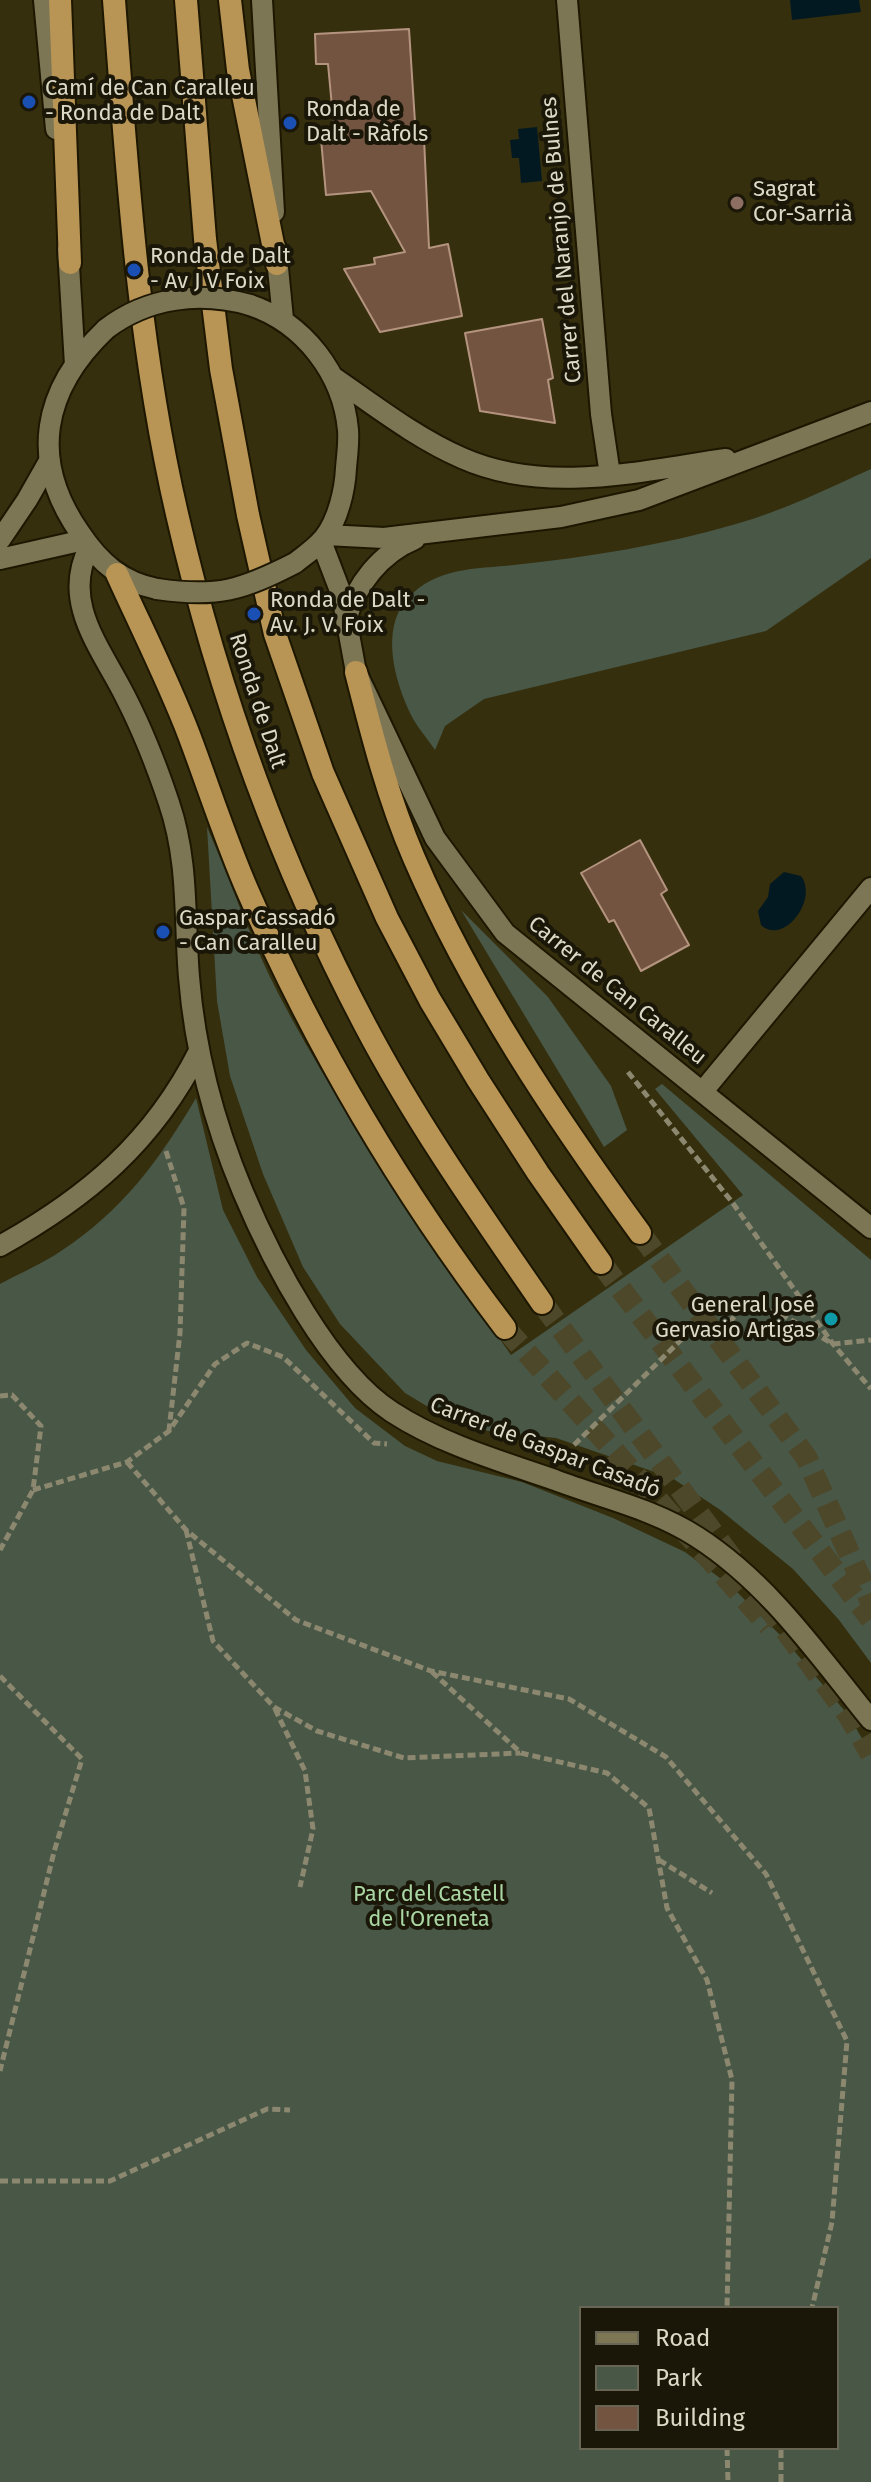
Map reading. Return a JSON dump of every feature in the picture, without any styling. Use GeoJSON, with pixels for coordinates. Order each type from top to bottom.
{"type":"FeatureCollection","features":[{"type":"Feature","properties":{"kind":"highway"},"geometry":{"type":"LineString","coordinates":[[60,0],[70,263]]}},
{"type":"Feature","properties":{"kind":"highway","name":"Ronda de Dalt"},"geometry":{"type":"LineString","coordinates":[[114,0],[135,246],[154,392],[176,513],[212,653],[279,844],[366,1027],[435,1142],[542,1303]]}},
{"type":"Feature","properties":{"kind":"highway","name":"Ronda de Dalt"},"geometry":{"type":"LineString","coordinates":[[186,0],[217,341],[248,515],[275,634],[323,773],[387,918],[430,1000],[478,1080],[601,1263]]}},
{"type":"Feature","properties":{"kind":"highway"},"geometry":{"type":"LineString","coordinates":[[230,0],[238,70],[277,264]]}},
{"type":"Feature","properties":{"kind":"highway"},"geometry":{"type":"LineString","coordinates":[[117,574],[170,689],[249,894],[317,1035],[394,1168],[442,1242],[505,1328]]}},
{"type":"Feature","properties":{"kind":"highway"},"geometry":{"type":"LineString","coordinates":[[356,672],[383,775],[413,856],[447,929],[551,1108],[640,1233]]}},
{"type":"Feature","properties":{"kind":"street"},"geometry":{"type":"LineString","coordinates":[[44,0],[70,263],[75,365]]}},
{"type":"Feature","properties":{"kind":"street"},"geometry":{"type":"LineString","coordinates":[[262,0],[283,319]]}},
{"type":"Feature","properties":{"kind":"street","name":"Carrer del Naranjo de Bulnes"},"geometry":{"type":"LineString","coordinates":[[567,0],[601,414],[610,475]]}},
{"type":"Feature","properties":{"kind":"street"},"geometry":{"type":"LineString","coordinates":[[200,296],[221,298],[250,305],[283,319],[310,344],[333,377],[345,409],[349,433],[345,483],[324,538],[295,563],[250,585],[217,593],[191,594],[157,589],[139,585],[117,574],[87,544],[62,502],[48,463],[53,411],[75,365],[89,345],[121,318],[168,300],[200,296]]}},
{"type":"Feature","properties":{"kind":"street"},"geometry":{"type":"LineString","coordinates":[[333,377],[380,410],[462,458],[496,469],[582,479],[752,455]]}},
{"type":"Feature","properties":{"kind":"street"},"geometry":{"type":"LineString","coordinates":[[324,538],[384,538],[561,517],[639,500],[871,412]]}},
{"type":"Feature","properties":{"kind":"street"},"geometry":{"type":"LineString","coordinates":[[0,540],[48,463]]}},
{"type":"Feature","properties":{"kind":"street"},"geometry":{"type":"LineString","coordinates":[[346,621],[359,588],[388,553],[402,544],[438,531]]}},
{"type":"Feature","properties":{"kind":"street","name":"Carrer de Can Caralleu"},"geometry":{"type":"LineString","coordinates":[[324,538],[342,596],[356,672],[435,838],[505,933],[871,1228]]}},
{"type":"Feature","properties":{"kind":"street"},"geometry":{"type":"LineString","coordinates":[[0,559],[87,544]]}},
{"type":"Feature","properties":{"kind":"street","name":"Carrer de Gaspar Casadó"},"geometry":{"type":"LineString","coordinates":[[87,544],[80,565],[81,606],[88,627],[127,699],[169,803],[184,863],[189,975],[203,1076],[243,1194],[305,1311],[349,1376],[391,1412],[432,1433],[558,1482],[655,1515],[697,1537],[762,1588],[871,1720]]}},
{"type":"Feature","properties":{"kind":"street"},"geometry":{"type":"LineString","coordinates":[[703,1091],[871,888]]}},
{"type":"Feature","properties":{"kind":"street"},"geometry":{"type":"LineString","coordinates":[[0,1246],[49,1219],[116,1165],[175,1094],[199,1051]]}},
{"type":"Feature","properties":{"kind":"path"},"geometry":{"type":"LineString","coordinates":[[628,1071],[732,1202],[833,1344],[871,1389]]}},
{"type":"Feature","properties":{"kind":"path"},"geometry":{"type":"LineString","coordinates":[[146,1132],[165,1150],[184,1208],[180,1333],[169,1431]]}},
{"type":"Feature","properties":{"kind":"path"},"geometry":{"type":"LineString","coordinates":[[574,1445],[690,1331],[724,1328],[744,1306],[779,1313],[833,1344],[871,1340]]}},
{"type":"Feature","properties":{"kind":"path"},"geometry":{"type":"LineString","coordinates":[[33,1490],[127,1462],[169,1431],[215,1364],[247,1343],[283,1357],[374,1443],[405,1446],[432,1433]]}},
{"type":"Feature","properties":{"kind":"path"},"geometry":{"type":"LineString","coordinates":[[0,1396],[12,1395],[41,1426],[33,1490],[0,1550]]}},
{"type":"Feature","properties":{"kind":"path"},"geometry":{"type":"LineString","coordinates":[[127,1462],[186,1530],[296,1620],[431,1671],[569,1699],[666,1757],[766,1874],[847,2041],[832,2222],[812,2306]]}},
{"type":"Feature","properties":{"kind":"path"},"geometry":{"type":"LineString","coordinates":[[186,1530],[213,1641],[274,1707],[305,1771],[313,1829],[300,1887]]}},
{"type":"Feature","properties":{"kind":"path"},"geometry":{"type":"LineString","coordinates":[[431,1671],[521,1753]]}},
{"type":"Feature","properties":{"kind":"path"},"geometry":{"type":"LineString","coordinates":[[0,1676],[82,1759],[54,1852],[0,2071]]}},
{"type":"Feature","properties":{"kind":"path"},"geometry":{"type":"LineString","coordinates":[[274,1707],[317,1731],[404,1758],[521,1753],[607,1773],[649,1808],[667,1908],[707,1980],[732,2080],[727,2306]]}},
{"type":"Feature","properties":{"kind":"path"},"geometry":{"type":"LineString","coordinates":[[659,1859],[712,1893]]}},
{"type":"Feature","properties":{"kind":"path"},"geometry":{"type":"LineString","coordinates":[[0,2181],[110,2181],[267,2109],[290,2110]]}},
{"type":"Feature","properties":{"kind":"path"},"geometry":{"type":"LineString","coordinates":[[727,2450],[728,2482]]}},
{"type":"Feature","properties":{"kind":"path"},"geometry":{"type":"LineString","coordinates":[[781,2450],[781,2482]]}},
{"type":"Feature","properties":{"kind":"green space"},"geometry":{"type":"Polygon","coordinates":[[[871,469],[871,558],[766,631],[484,699],[445,726],[435,750],[411,715],[396,672],[392,641],[394,626],[407,599],[430,581],[471,569],[598,554],[709,531],[770,513],[871,469]]]}},
{"type":"Feature","properties":{"kind":"green space"},"geometry":{"type":"Polygon","coordinates":[[[207,827],[259,954],[305,1042],[389,1179],[511,1355],[743,1195],[655,1089],[662,1084],[871,1260],[871,1663],[839,1620],[793,1569],[719,1509],[672,1478],[556,1438],[488,1431],[435,1411],[405,1393],[340,1324],[303,1267],[263,1174],[230,1076],[217,1001],[207,827]]]}},
{"type":"Feature","properties":{"kind":"green space"},"geometry":{"type":"Polygon","coordinates":[[[461,910],[548,997],[611,1086],[627,1130],[604,1147],[461,910]]]}},
{"type":"Feature","properties":{"kind":"green space","name":"Parc del Castell de l'Oreneta"},"geometry":{"type":"Polygon","coordinates":[[[196,1098],[223,1210],[257,1277],[306,1350],[355,1408],[405,1446],[437,1461],[522,1482],[613,1518],[685,1552],[732,1587],[785,1640],[849,1716],[871,1754],[871,2482],[0,2482],[0,1284],[54,1256],[83,1236],[121,1202],[153,1164],[196,1098]]]}},
{"type":"Feature","properties":{"kind":"water"},"geometry":{"type":"Polygon","coordinates":[[[790,0],[859,0],[861,12],[792,20],[790,0]]]}},
{"type":"Feature","properties":{"kind":"water"},"geometry":{"type":"Polygon","coordinates":[[[537,127],[542,181],[521,183],[519,158],[512,158],[510,140],[519,139],[518,129],[537,127]]]}},
{"type":"Feature","properties":{"kind":"water"},"geometry":{"type":"Polygon","coordinates":[[[784,872],[801,876],[805,897],[802,908],[788,925],[779,930],[770,930],[761,925],[758,911],[768,897],[770,884],[784,872]]]}},
{"type":"Feature","properties":{"kind":"building"},"geometry":{"type":"Polygon","coordinates":[[[409,29],[416,138],[424,138],[429,248],[448,244],[462,316],[380,332],[344,269],[375,264],[374,258],[405,252],[371,191],[326,195],[321,139],[335,139],[328,64],[316,64],[315,34],[409,29]]]}},
{"type":"Feature","properties":{"kind":"building"},"geometry":{"type":"Polygon","coordinates":[[[542,319],[553,378],[548,380],[555,423],[480,411],[465,333],[542,319]]]}},
{"type":"Feature","properties":{"kind":"building"},"geometry":{"type":"Polygon","coordinates":[[[640,840],[667,890],[661,894],[689,945],[641,971],[614,920],[609,922],[581,873],[640,840]]]}},
{"type":"Feature","properties":{"kind":"tunnel"},"geometry":{"type":"LineString","coordinates":[[640,1233],[806,1457],[871,1602]]}},
{"type":"Feature","properties":{"kind":"tunnel"},"geometry":{"type":"LineString","coordinates":[[601,1263],[871,1619]]}},
{"type":"Feature","properties":{"kind":"tunnel"},"geometry":{"type":"LineString","coordinates":[[542,1303],[736,1564]]}},
{"type":"Feature","properties":{"kind":"tunnel"},"geometry":{"type":"LineString","coordinates":[[505,1328],[769,1626]]}},
{"type":"Feature","properties":{"kind":"tunnel"},"geometry":{"type":"LineString","coordinates":[[766,1604],[849,1716],[871,1754]]}},
{"type":"Feature","properties":{"kind":"place","name":"Camí de Can Caralleu - Ronda de Dalt"},"geometry":{"type":"Point","coordinates":[29,102]}},
{"type":"Feature","properties":{"kind":"place","name":"Ronda de Dalt - Ràfols"},"geometry":{"type":"Point","coordinates":[290,123]}},
{"type":"Feature","properties":{"kind":"place","name":"Sagrat Cor-Sarrià"},"geometry":{"type":"Point","coordinates":[737,203]}},
{"type":"Feature","properties":{"kind":"place","name":"Ronda de Dalt - Av J V Foix"},"geometry":{"type":"Point","coordinates":[134,270]}},
{"type":"Feature","properties":{"kind":"place","name":"Ronda de Dalt - Av. J. V. Foix"},"geometry":{"type":"Point","coordinates":[254,614]}},
{"type":"Feature","properties":{"kind":"place","name":"Gaspar Cassadó - Can Caralleu"},"geometry":{"type":"Point","coordinates":[163,932]}},
{"type":"Feature","properties":{"kind":"place","name":"General José Gervasio Artigas"},"geometry":{"type":"Point","coordinates":[831,1319]}}]}
